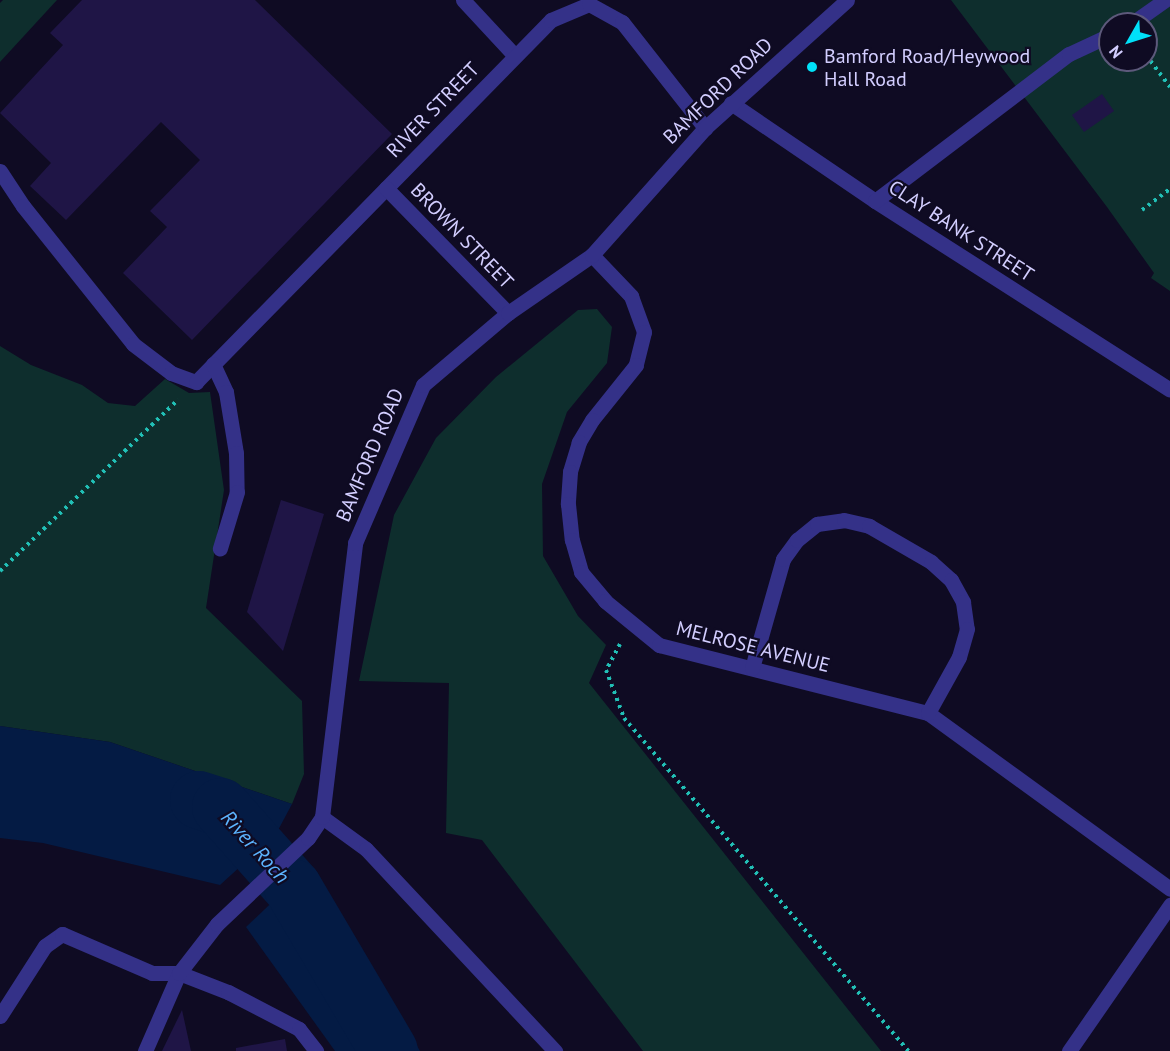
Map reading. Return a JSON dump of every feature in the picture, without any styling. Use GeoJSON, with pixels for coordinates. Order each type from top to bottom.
{"type":"FeatureCollection","features":[{"type":"Feature","properties":{"kind":"street"},"geometry":{"type":"LineString","coordinates":[[463,0],[515,56]]}},
{"type":"Feature","properties":{"kind":"street","name":"BAMFORD ROAD"},"geometry":{"type":"LineString","coordinates":[[144,1051],[179,973],[217,924],[308,838],[322,818],[355,543],[423,386],[507,313],[592,255],[705,128],[848,0]]}},
{"type":"Feature","properties":{"kind":"street"},"geometry":{"type":"LineString","coordinates":[[1148,12],[1165,0]]}},
{"type":"Feature","properties":{"kind":"street","name":"RIVER STREET"},"geometry":{"type":"LineString","coordinates":[[196,382],[551,20],[589,4],[622,22],[705,128]]}},
{"type":"Feature","properties":{"kind":"street"},"geometry":{"type":"LineString","coordinates":[[875,201],[1069,54],[1098,41]]}},
{"type":"Feature","properties":{"kind":"street","name":"CLAY BANK STREET"},"geometry":{"type":"LineString","coordinates":[[731,103],[875,201],[1170,390]]}},
{"type":"Feature","properties":{"kind":"street"},"geometry":{"type":"LineString","coordinates":[[0,171],[23,206],[133,344],[171,373],[196,382]]}},
{"type":"Feature","properties":{"kind":"street","name":"BROWN STREET"},"geometry":{"type":"LineString","coordinates":[[386,188],[507,313]]}},
{"type":"Feature","properties":{"kind":"street","name":"MELROSE AVENUE"},"geometry":{"type":"LineString","coordinates":[[592,255],[631,296],[640,312],[643,348],[636,364],[591,420],[579,442],[568,504],[581,572],[631,624],[659,645],[928,713],[1170,889]]}},
{"type":"Feature","properties":{"kind":"street"},"geometry":{"type":"LineString","coordinates":[[213,364],[226,392],[236,453],[237,492],[220,548]]}},
{"type":"Feature","properties":{"kind":"street"},"geometry":{"type":"LineString","coordinates":[[752,668],[783,559],[797,540],[818,524],[844,520],[869,526],[931,562],[951,580],[963,602],[967,629],[959,657],[928,713]]}},
{"type":"Feature","properties":{"kind":"street"},"geometry":{"type":"LineString","coordinates":[[322,818],[366,849],[555,1051]]}},
{"type":"Feature","properties":{"kind":"street"},"geometry":{"type":"LineString","coordinates":[[1070,1051],[1170,905]]}},
{"type":"Feature","properties":{"kind":"street"},"geometry":{"type":"LineString","coordinates":[[0,1016],[45,946],[62,934],[152,973],[179,973],[228,992],[299,1029],[316,1051]]}},
{"type":"Feature","properties":{"kind":"path"},"geometry":{"type":"LineString","coordinates":[[1158,71],[1170,87]]}},
{"type":"Feature","properties":{"kind":"path"},"geometry":{"type":"LineString","coordinates":[[1142,210],[1170,189]]}},
{"type":"Feature","properties":{"kind":"path"},"geometry":{"type":"LineString","coordinates":[[0,572],[196,382]]}},
{"type":"Feature","properties":{"kind":"path"},"geometry":{"type":"LineString","coordinates":[[631,624],[606,670],[624,718],[908,1051]]}},
{"type":"Feature","properties":{"kind":"green space"},"geometry":{"type":"Polygon","coordinates":[[[3,0],[57,0],[0,62],[0,3],[3,0]]]}},
{"type":"Feature","properties":{"kind":"green space"},"geometry":{"type":"Polygon","coordinates":[[[951,0],[1170,0],[1170,291],[1151,278],[1154,273],[951,0]]]}},
{"type":"Feature","properties":{"kind":"green space"},"geometry":{"type":"Polygon","coordinates":[[[597,309],[612,327],[607,363],[567,412],[542,484],[543,556],[578,616],[606,645],[589,683],[881,1051],[643,1051],[482,840],[446,833],[449,683],[359,681],[394,515],[436,438],[496,377],[578,310],[597,309]]]}},
{"type":"Feature","properties":{"kind":"green space"},"geometry":{"type":"Polygon","coordinates":[[[0,346],[31,365],[82,385],[108,403],[135,406],[165,379],[189,393],[210,392],[224,490],[206,608],[302,701],[304,774],[292,804],[110,742],[0,726],[0,346]]]}},
{"type":"Feature","properties":{"kind":"water"},"geometry":{"type":"Polygon","coordinates":[[[0,726],[110,742],[292,804],[276,834],[220,885],[43,843],[0,838],[0,726]]]}},
{"type":"Feature","properties":{"kind":"water"},"geometry":{"type":"Polygon","coordinates":[[[310,866],[420,1051],[335,1051],[246,927],[310,866]]]}},
{"type":"Feature","properties":{"kind":"building"},"geometry":{"type":"Polygon","coordinates":[[[82,0],[255,0],[392,134],[192,340],[123,273],[167,227],[150,211],[200,160],[161,122],[66,220],[30,186],[51,163],[0,113],[63,45],[50,33],[82,0]]]}},
{"type":"Feature","properties":{"kind":"building"},"geometry":{"type":"Polygon","coordinates":[[[1102,94],[1114,111],[1084,132],[1072,115],[1102,94]]]}},
{"type":"Feature","properties":{"kind":"building"},"geometry":{"type":"Polygon","coordinates":[[[281,500],[324,514],[283,651],[247,612],[281,500]]]}},
{"type":"Feature","properties":{"kind":"building"},"geometry":{"type":"Polygon","coordinates":[[[182,1010],[191,1051],[162,1051],[182,1010]]]}},
{"type":"Feature","properties":{"kind":"building"},"geometry":{"type":"Polygon","coordinates":[[[285,1039],[287,1051],[236,1051],[236,1048],[285,1039]]]}},
{"type":"Feature","properties":{"kind":"waterway","name":"River Roch"},"geometry":{"type":"LineString","coordinates":[[199,800],[221,807],[293,888],[389,1051]]}},
{"type":"Feature","properties":{"kind":"place","name":"Bamford Road/Heywood Hall Road"},"geometry":{"type":"Point","coordinates":[812,67]}}]}
